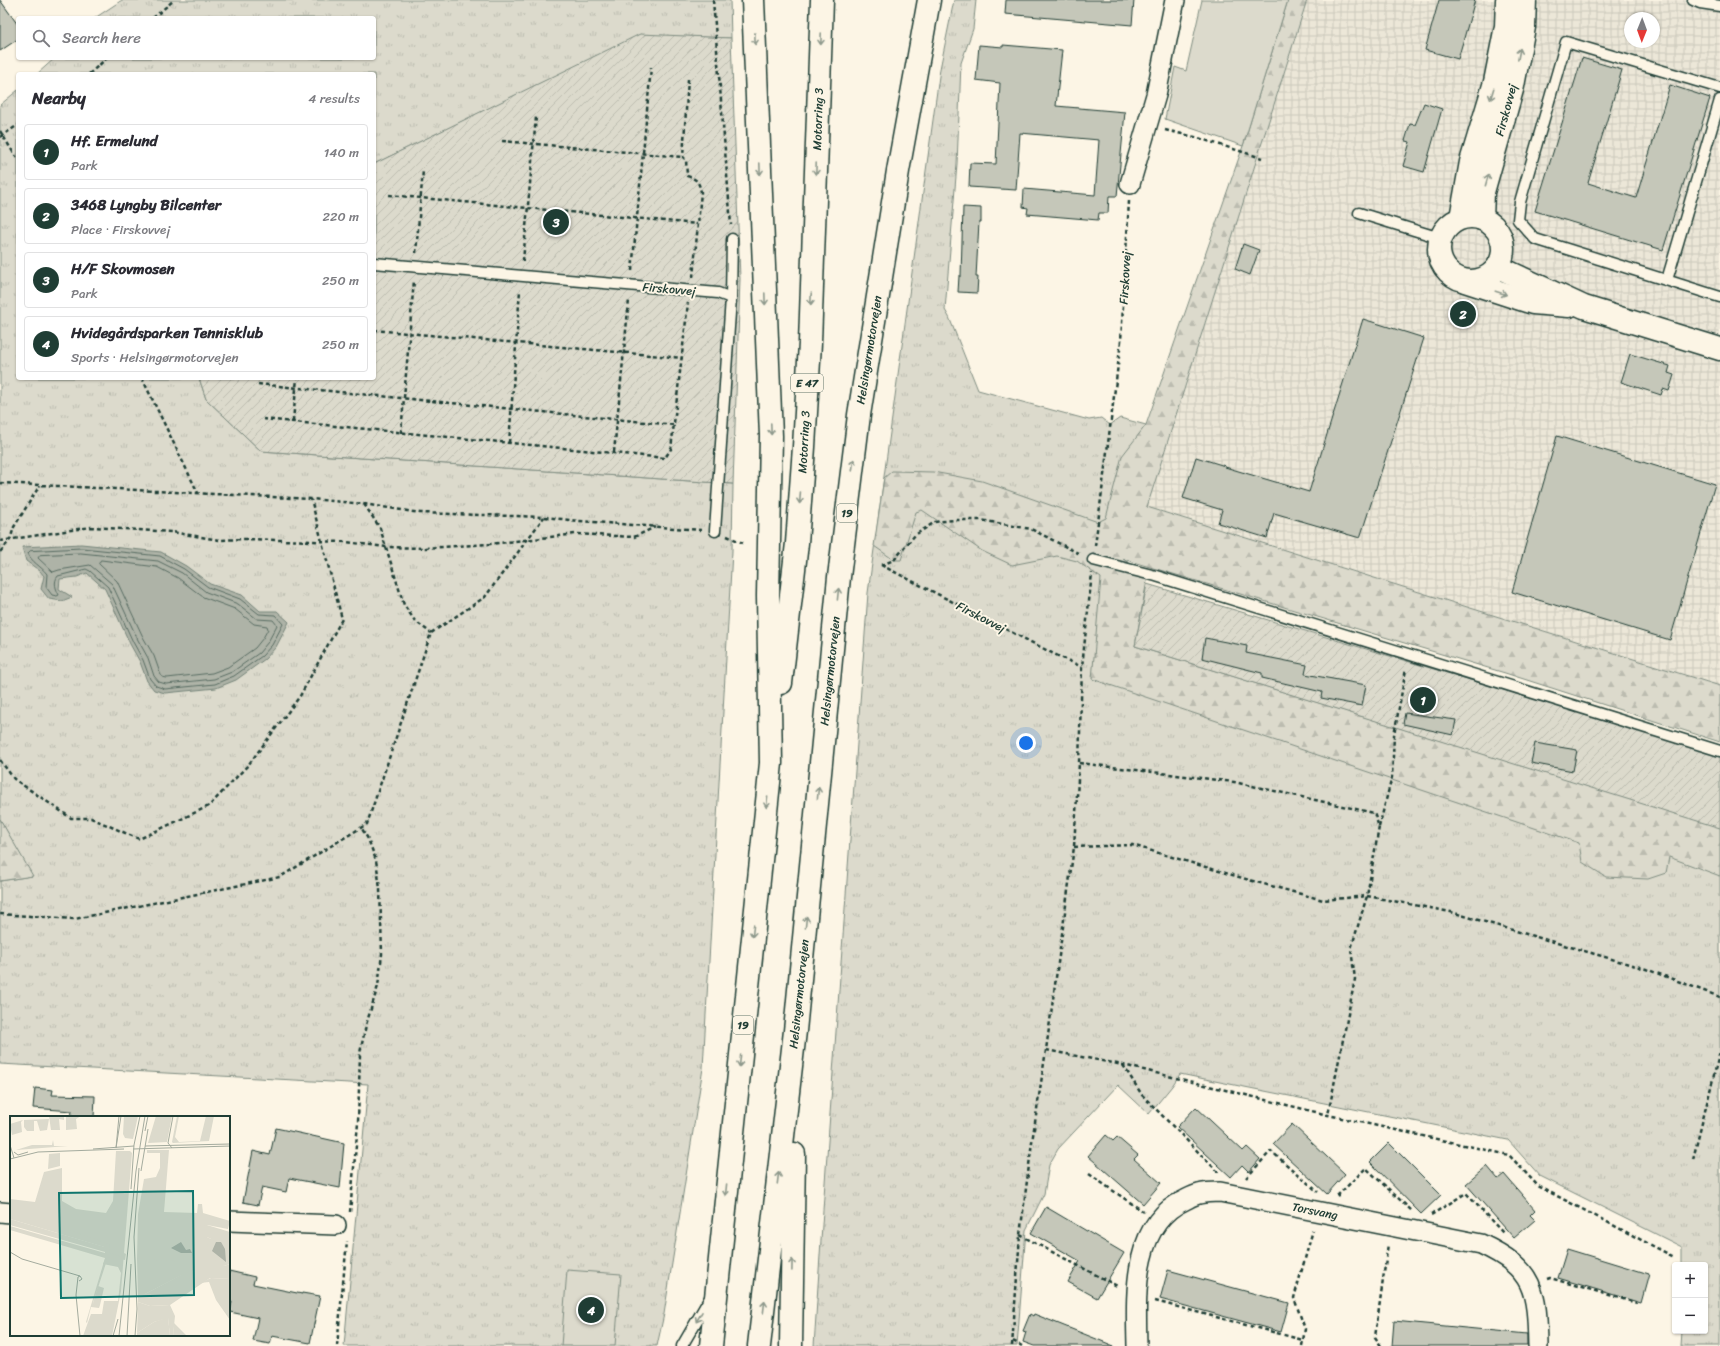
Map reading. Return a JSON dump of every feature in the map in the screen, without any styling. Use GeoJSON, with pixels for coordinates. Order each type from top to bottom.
{"type":"FeatureCollection","features":[{"type":"Feature","properties":{"kind":"main road","name":"19"},"geometry":{"type":"LineString","coordinates":[[711,1346],[771,763],[768,596],[771,436],[753,0]]}},
{"type":"Feature","properties":{"kind":"main road","name":"Motorring 3"},"geometry":{"type":"LineString","coordinates":[[771,763],[797,543],[804,447],[810,343],[822,0]]}},
{"type":"Feature","properties":{"kind":"main road","name":"Helsingørmotorvejen"},"geometry":{"type":"LineString","coordinates":[[759,1346],[795,1031],[838,585],[858,423],[898,171],[929,0]]}},
{"type":"Feature","properties":{"kind":"main road","name":"Firskovvej"},"geometry":{"type":"LineString","coordinates":[[1472,218],[1471,162],[1495,82],[1506,26],[1507,0]]}},
{"type":"Feature","properties":{"kind":"main road","name":"Firskovvej"},"geometry":{"type":"LineString","coordinates":[[1472,218],[1483,192],[1513,86],[1524,27],[1525,0]]}},
{"type":"Feature","properties":{"kind":"main road"},"geometry":{"type":"LineString","coordinates":[[1464,281],[1483,279],[1498,267],[1502,258],[1502,239],[1494,227],[1472,218],[1452,222],[1445,229],[1440,238],[1438,246],[1441,261],[1450,274],[1464,281],[1533,303],[1584,308]]}},
{"type":"Feature","properties":{"kind":"main road"},"geometry":{"type":"LineString","coordinates":[[1498,267],[1584,308],[1720,349]]}},
{"type":"Feature","properties":{"kind":"main road"},"geometry":{"type":"LineString","coordinates":[[791,1346],[795,1031]]}},
{"type":"Feature","properties":{"kind":"main road"},"geometry":{"type":"LineString","coordinates":[[703,1346],[716,1288]]}},
{"type":"Feature","properties":{"kind":"street"},"geometry":{"type":"LineString","coordinates":[[1130,184],[1156,95],[1175,0]]}},
{"type":"Feature","properties":{"kind":"street","name":"Torsvang"},"geometry":{"type":"LineString","coordinates":[[1137,1346],[1136,1296],[1141,1264],[1147,1241],[1157,1221],[1176,1204],[1198,1194],[1220,1192],[1324,1209],[1391,1226],[1422,1226],[1481,1244],[1503,1254],[1520,1269],[1532,1285],[1537,1310],[1538,1346]]}},
{"type":"Feature","properties":{"kind":"street"},"geometry":{"type":"LineString","coordinates":[[0,1212],[10,1213]]}},
{"type":"Feature","properties":{"kind":"street"},"geometry":{"type":"LineString","coordinates":[[230,1221],[336,1225]]}},
{"type":"Feature","properties":{"kind":"lane"},"geometry":{"type":"LineString","coordinates":[[1693,0],[1700,3],[1720,6]]}},
{"type":"Feature","properties":{"kind":"lane"},"geometry":{"type":"LineString","coordinates":[[1720,88],[1566,42],[1520,202],[1518,220],[1535,239],[1720,297]]}},
{"type":"Feature","properties":{"kind":"lane"},"geometry":{"type":"LineString","coordinates":[[1667,280],[1720,100]]}},
{"type":"Feature","properties":{"kind":"lane"},"geometry":{"type":"LineString","coordinates":[[1359,213],[1440,238]]}},
{"type":"Feature","properties":{"kind":"lane"},"geometry":{"type":"LineString","coordinates":[[715,531],[731,298],[732,239]]}},
{"type":"Feature","properties":{"kind":"lane","name":"Firskovvej"},"geometry":{"type":"LineString","coordinates":[[376,262],[718,293],[731,298]]}},
{"type":"Feature","properties":{"kind":"lane"},"geometry":{"type":"LineString","coordinates":[[1093,560],[1156,576],[1720,751]]}},
{"type":"Feature","properties":{"kind":"lane"},"geometry":{"type":"LineString","coordinates":[[682,1346],[716,1288]]}},
{"type":"Feature","properties":{"kind":"path"},"geometry":{"type":"LineString","coordinates":[[155,16],[174,0]]}},
{"type":"Feature","properties":{"kind":"path"},"geometry":{"type":"LineString","coordinates":[[713,0],[732,239]]}},
{"type":"Feature","properties":{"kind":"path"},"geometry":{"type":"LineString","coordinates":[[91,72],[105,60]]}},
{"type":"Feature","properties":{"kind":"path"},"geometry":{"type":"LineString","coordinates":[[614,452],[651,67]]}},
{"type":"Feature","properties":{"kind":"path"},"geometry":{"type":"LineString","coordinates":[[263,419],[665,458],[672,449],[688,304],[692,291],[697,224],[701,202],[700,184],[696,178],[687,176],[686,160],[683,157],[688,79]]}},
{"type":"Feature","properties":{"kind":"path"},"geometry":{"type":"LineString","coordinates":[[1,137],[16,126]]}},
{"type":"Feature","properties":{"kind":"path"},"geometry":{"type":"LineString","coordinates":[[1147,126],[1195,137],[1262,158]]}},
{"type":"Feature","properties":{"kind":"path"},"geometry":{"type":"LineString","coordinates":[[0,131],[1,137],[16,157]]}},
{"type":"Feature","properties":{"kind":"path"},"geometry":{"type":"LineString","coordinates":[[502,141],[683,157]]}},
{"type":"Feature","properties":{"kind":"path"},"geometry":{"type":"LineString","coordinates":[[401,433],[423,170]]}},
{"type":"Feature","properties":{"kind":"path","name":"Firskovvej"},"geometry":{"type":"LineString","coordinates":[[1012,1346],[1020,1235],[1074,847],[1079,763],[1082,667],[1093,560],[1121,341],[1130,184]]}},
{"type":"Feature","properties":{"kind":"path"},"geometry":{"type":"LineString","coordinates":[[389,195],[697,224]]}},
{"type":"Feature","properties":{"kind":"path"},"geometry":{"type":"LineString","coordinates":[[376,330],[623,354],[682,358]]}},
{"type":"Feature","properties":{"kind":"path"},"geometry":{"type":"LineString","coordinates":[[143,380],[198,493]]}},
{"type":"Feature","properties":{"kind":"path"},"geometry":{"type":"LineString","coordinates":[[293,421],[297,380]]}},
{"type":"Feature","properties":{"kind":"path"},"geometry":{"type":"LineString","coordinates":[[258,384],[675,425]]}},
{"type":"Feature","properties":{"kind":"path"},"geometry":{"type":"LineString","coordinates":[[0,483],[311,499],[364,504],[420,513],[544,516],[655,527],[715,531]]}},
{"type":"Feature","properties":{"kind":"path"},"geometry":{"type":"LineString","coordinates":[[0,552],[10,540],[14,528],[40,485]]}},
{"type":"Feature","properties":{"kind":"path"},"geometry":{"type":"LineString","coordinates":[[0,760],[14,779],[71,818],[91,818],[139,838],[209,806],[249,764],[300,696],[342,619],[311,499]]}},
{"type":"Feature","properties":{"kind":"path"},"geometry":{"type":"LineString","coordinates":[[364,504],[380,528],[404,605],[415,621],[431,632]]}},
{"type":"Feature","properties":{"kind":"path"},"geometry":{"type":"LineString","coordinates":[[0,914],[75,919],[280,877],[367,824],[431,632],[485,597],[544,516]]}},
{"type":"Feature","properties":{"kind":"path","name":"Firskovvej"},"geometry":{"type":"LineString","coordinates":[[1082,667],[881,565],[894,560],[915,535],[935,522],[954,520],[980,520],[1031,529],[1093,560]]}},
{"type":"Feature","properties":{"kind":"path"},"geometry":{"type":"LineString","coordinates":[[0,541],[90,527],[172,532],[219,540],[245,539],[346,542],[386,547],[425,548],[490,544],[576,534],[634,537],[655,527]]}},
{"type":"Feature","properties":{"kind":"path"},"geometry":{"type":"LineString","coordinates":[[1328,1115],[1355,979],[1351,949],[1367,896],[1379,827],[1392,777],[1394,734],[1409,654]]}},
{"type":"Feature","properties":{"kind":"path"},"geometry":{"type":"LineString","coordinates":[[1079,763],[1234,782],[1374,813],[1379,827]]}},
{"type":"Feature","properties":{"kind":"path"},"geometry":{"type":"LineString","coordinates":[[358,1122],[360,1053],[366,1024],[378,986],[382,954],[380,889],[376,860],[368,839],[361,827]]}},
{"type":"Feature","properties":{"kind":"path"},"geometry":{"type":"LineString","coordinates":[[1074,847],[1132,845],[1249,880],[1323,900],[1367,896],[1451,912],[1646,969],[1720,997]]}},
{"type":"Feature","properties":{"kind":"path"},"geometry":{"type":"LineString","coordinates":[[1046,1050],[1123,1065],[1328,1115],[1509,1155],[1538,1186],[1674,1257]]}},
{"type":"Feature","properties":{"kind":"path"},"geometry":{"type":"LineString","coordinates":[[1693,1159],[1720,1051]]}},
{"type":"Feature","properties":{"kind":"path"},"geometry":{"type":"LineString","coordinates":[[1123,1065],[1142,1095],[1223,1177],[1220,1192]]}},
{"type":"Feature","properties":{"kind":"path"},"geometry":{"type":"LineString","coordinates":[[1243,1181],[1271,1151],[1324,1209]]}},
{"type":"Feature","properties":{"kind":"path"},"geometry":{"type":"LineString","coordinates":[[1302,1346],[1305,1329],[1294,1298],[1324,1209],[1366,1168],[1422,1226],[1466,1193],[1510,1240],[1503,1254]]}},
{"type":"Feature","properties":{"kind":"path"},"geometry":{"type":"LineString","coordinates":[[1089,1174],[1157,1221]]}},
{"type":"Feature","properties":{"kind":"path"},"geometry":{"type":"LineString","coordinates":[[1381,1346],[1375,1336],[1391,1226]]}},
{"type":"Feature","properties":{"kind":"path"},"geometry":{"type":"LineString","coordinates":[[1020,1235],[1026,1240],[1136,1296],[1303,1340]]}},
{"type":"Feature","properties":{"kind":"path"},"geometry":{"type":"LineString","coordinates":[[1532,1285],[1550,1278],[1637,1303]]}},
{"type":"Feature","properties":{"kind":"path"},"geometry":{"type":"LineString","coordinates":[[1012,1341],[1022,1346]]}},
{"type":"Feature","properties":{"kind":"shaded area"},"geometry":{"type":"Polygon","coordinates":[[[1307,0],[1720,0],[1720,686],[1147,507],[1307,0]]]}},
{"type":"Feature","properties":{"kind":"green space"},"geometry":{"type":"Polygon","coordinates":[[[122,0],[730,0],[731,38],[640,35],[376,163],[376,72],[39,72],[53,60],[376,60],[376,16],[98,16],[122,0]]]}},
{"type":"Feature","properties":{"kind":"green space"},"geometry":{"type":"Polygon","coordinates":[[[954,0],[976,0],[973,29],[961,63],[957,164],[945,310],[978,390],[1089,420],[1101,418],[1110,425],[1120,418],[1146,425],[1121,559],[1148,575],[1135,646],[1720,828],[1720,1346],[1681,1346],[1682,1334],[1708,1334],[1708,1262],[1682,1262],[1682,1247],[1540,1176],[1508,1140],[1180,1074],[1149,1114],[1118,1085],[1058,1149],[1049,1165],[1044,1194],[1026,1230],[1017,1346],[814,1346],[868,593],[940,69],[954,0]]]}},
{"type":"Feature","properties":{"kind":"green space"},"geometry":{"type":"Polygon","coordinates":[[[1202,0],[1288,0],[1243,146],[1165,119],[1175,67],[1186,71],[1202,0]]]}},
{"type":"Feature","properties":{"kind":"green space"},"geometry":{"type":"Polygon","coordinates":[[[1288,0],[1307,0],[1147,507],[1720,686],[1720,742],[1505,673],[1123,559],[1148,575],[1135,646],[1720,827],[1720,876],[1669,857],[1666,873],[1648,879],[1606,877],[1582,862],[1579,843],[1092,679],[1101,578],[1077,561],[1057,556],[1012,565],[982,551],[922,510],[916,512],[901,560],[894,560],[874,546],[884,478],[892,471],[933,472],[982,481],[1098,522],[1106,518],[1122,456],[1146,425],[1243,146],[1288,0]]]}},
{"type":"Feature","properties":{"kind":"green space"},"geometry":{"type":"Polygon","coordinates":[[[640,34],[731,38],[740,279],[733,484],[261,451],[206,399],[200,380],[376,380],[376,163],[640,34]]]}},
{"type":"Feature","properties":{"kind":"green space"},"geometry":{"type":"Polygon","coordinates":[[[16,92],[16,380],[200,380],[206,399],[261,451],[733,484],[732,551],[703,1068],[664,1314],[657,1346],[344,1346],[368,1084],[0,1064],[0,881],[32,876],[0,819],[0,105],[16,92]]]}},
{"type":"Feature","properties":{"kind":"green space"},"geometry":{"type":"Polygon","coordinates":[[[1147,584],[1720,754],[1720,828],[1135,646],[1147,584]]]}},
{"type":"Feature","properties":{"kind":"green space"},"geometry":{"type":"Polygon","coordinates":[[[0,819],[33,876],[0,881],[0,819]]]}},
{"type":"Feature","properties":{"kind":"green space"},"geometry":{"type":"Polygon","coordinates":[[[567,1270],[621,1274],[615,1346],[561,1346],[567,1270]]]}},
{"type":"Feature","properties":{"kind":"water"},"geometry":{"type":"Polygon","coordinates":[[[81,544],[161,552],[186,566],[210,584],[242,595],[260,611],[277,611],[289,622],[276,647],[265,659],[236,680],[216,688],[165,693],[154,690],[147,681],[140,662],[130,644],[105,589],[87,573],[77,577],[60,579],[59,589],[72,597],[62,601],[49,599],[41,589],[44,576],[40,571],[26,561],[22,547],[81,544]]]}},
{"type":"Feature","properties":{"kind":"building"},"geometry":{"type":"Polygon","coordinates":[[[0,0],[16,22],[16,40],[0,51],[0,0]]]}},
{"type":"Feature","properties":{"kind":"building"},"geometry":{"type":"Polygon","coordinates":[[[1006,0],[1134,0],[1132,25],[1005,14],[1006,0]]]}},
{"type":"Feature","properties":{"kind":"building"},"geometry":{"type":"Polygon","coordinates":[[[1439,0],[1475,0],[1458,59],[1425,50],[1439,0]]]}},
{"type":"Feature","properties":{"kind":"building"},"geometry":{"type":"Polygon","coordinates":[[[979,45],[1003,47],[1003,45],[1062,50],[1056,106],[1125,112],[1117,196],[1109,196],[1108,213],[1099,213],[1098,220],[1027,214],[1028,208],[1023,207],[1024,189],[1095,195],[1099,140],[1020,133],[1016,190],[969,187],[970,163],[996,164],[1000,83],[976,80],[979,45]]]}},
{"type":"Feature","properties":{"kind":"building"},"geometry":{"type":"Polygon","coordinates":[[[1582,58],[1622,70],[1588,183],[1636,198],[1670,85],[1710,98],[1663,250],[1535,211],[1582,58]]]}},
{"type":"Feature","properties":{"kind":"building"},"geometry":{"type":"Polygon","coordinates":[[[1424,103],[1442,109],[1424,172],[1403,166],[1410,142],[1405,141],[1410,124],[1415,125],[1424,103]]]}},
{"type":"Feature","properties":{"kind":"building"},"geometry":{"type":"Polygon","coordinates":[[[963,207],[981,208],[976,277],[978,277],[977,293],[958,292],[959,276],[961,276],[963,207]]]}},
{"type":"Feature","properties":{"kind":"building"},"geometry":{"type":"Polygon","coordinates":[[[1243,244],[1259,250],[1250,275],[1235,269],[1243,244]]]}},
{"type":"Feature","properties":{"kind":"building"},"geometry":{"type":"Polygon","coordinates":[[[1363,319],[1424,338],[1360,538],[1274,513],[1267,538],[1218,523],[1222,510],[1183,498],[1196,457],[1309,492],[1363,319]]]}},
{"type":"Feature","properties":{"kind":"building"},"geometry":{"type":"Polygon","coordinates":[[[1630,354],[1670,366],[1668,373],[1674,375],[1669,391],[1663,389],[1661,395],[1621,382],[1630,354]]]}},
{"type":"Feature","properties":{"kind":"building"},"geometry":{"type":"Polygon","coordinates":[[[1557,436],[1715,484],[1670,640],[1512,592],[1557,436]]]}},
{"type":"Feature","properties":{"kind":"building"},"geometry":{"type":"Polygon","coordinates":[[[1205,638],[1247,646],[1246,653],[1307,665],[1305,674],[1366,685],[1362,706],[1321,698],[1322,692],[1262,678],[1262,673],[1202,658],[1205,638]]]}},
{"type":"Feature","properties":{"kind":"building"},"geometry":{"type":"Polygon","coordinates":[[[1405,713],[1456,720],[1453,735],[1403,724],[1405,713]]]}},
{"type":"Feature","properties":{"kind":"building"},"geometry":{"type":"Polygon","coordinates":[[[1535,743],[1577,750],[1573,771],[1531,763],[1535,743]]]}},
{"type":"Feature","properties":{"kind":"building"},"geometry":{"type":"Polygon","coordinates":[[[35,1088],[53,1090],[52,1095],[95,1096],[94,1116],[71,1116],[72,1111],[33,1108],[35,1088]]]}},
{"type":"Feature","properties":{"kind":"building"},"geometry":{"type":"Polygon","coordinates":[[[1196,1107],[1243,1151],[1247,1147],[1260,1159],[1249,1172],[1242,1165],[1231,1177],[1177,1127],[1196,1107]]]}},
{"type":"Feature","properties":{"kind":"building"},"geometry":{"type":"Polygon","coordinates":[[[1292,1124],[1345,1174],[1327,1194],[1273,1144],[1292,1124]]]}},
{"type":"Feature","properties":{"kind":"building"},"geometry":{"type":"Polygon","coordinates":[[[276,1128],[344,1143],[340,1188],[289,1178],[286,1192],[262,1187],[258,1205],[243,1202],[253,1151],[270,1155],[276,1128]]]}},
{"type":"Feature","properties":{"kind":"building"},"geometry":{"type":"Polygon","coordinates":[[[1106,1135],[1113,1141],[1117,1137],[1138,1155],[1134,1159],[1161,1183],[1143,1204],[1088,1156],[1106,1135]]]}},
{"type":"Feature","properties":{"kind":"building"},"geometry":{"type":"Polygon","coordinates":[[[1389,1143],[1441,1195],[1421,1214],[1370,1162],[1389,1143]]]}},
{"type":"Feature","properties":{"kind":"building"},"geometry":{"type":"Polygon","coordinates":[[[1487,1166],[1498,1179],[1504,1174],[1535,1210],[1530,1215],[1535,1220],[1514,1238],[1466,1184],[1487,1166]]]}},
{"type":"Feature","properties":{"kind":"building"},"geometry":{"type":"Polygon","coordinates":[[[1046,1207],[1124,1253],[1097,1298],[1068,1282],[1080,1261],[1031,1233],[1046,1207]]]}},
{"type":"Feature","properties":{"kind":"building"},"geometry":{"type":"Polygon","coordinates":[[[1567,1249],[1649,1274],[1641,1303],[1558,1278],[1567,1249]]]}},
{"type":"Feature","properties":{"kind":"building"},"geometry":{"type":"Polygon","coordinates":[[[1168,1270],[1289,1303],[1281,1332],[1160,1299],[1168,1270]]]}},
{"type":"Feature","properties":{"kind":"building"},"geometry":{"type":"Polygon","coordinates":[[[230,1271],[255,1277],[253,1284],[302,1294],[320,1296],[310,1343],[272,1336],[270,1344],[253,1341],[258,1318],[230,1312],[232,1302],[230,1302],[230,1271]]]}},
{"type":"Feature","properties":{"kind":"building"},"geometry":{"type":"Polygon","coordinates":[[[1030,1314],[1033,1316],[1034,1314],[1114,1346],[1034,1346],[1023,1342],[1026,1332],[1023,1331],[1030,1314]]]}},
{"type":"Feature","properties":{"kind":"building"},"geometry":{"type":"Polygon","coordinates":[[[1394,1321],[1527,1334],[1527,1346],[1392,1346],[1394,1321]]]}},
{"type":"Feature","properties":{"kind":"place","name":"H/F Skovmosen"},"geometry":{"type":"Point","coordinates":[556,222]}},
{"type":"Feature","properties":{"kind":"place","name":"3468 Lyngby Bilcenter"},"geometry":{"type":"Point","coordinates":[1463,314]}},
{"type":"Feature","properties":{"kind":"place","name":"Hf. Ermelund"},"geometry":{"type":"Point","coordinates":[1423,700]}},
{"type":"Feature","properties":{"kind":"place","name":"Hvidegårdsparken Tennisklub"},"geometry":{"type":"Point","coordinates":[591,1310]}}]}
